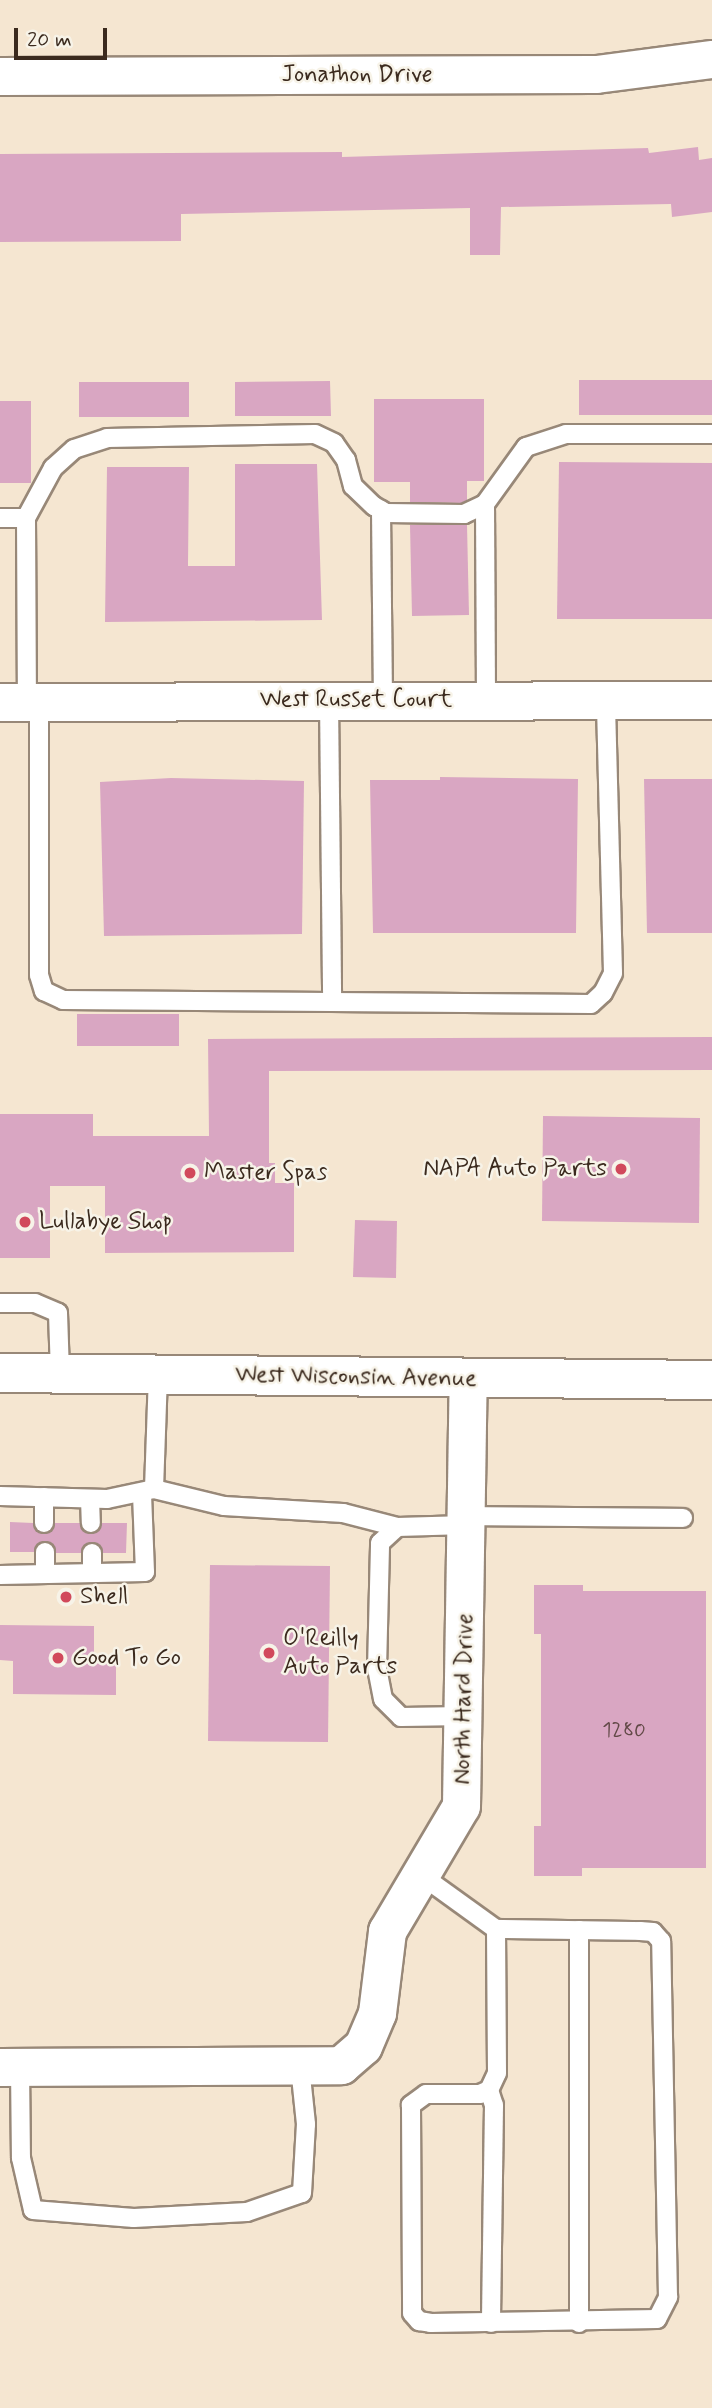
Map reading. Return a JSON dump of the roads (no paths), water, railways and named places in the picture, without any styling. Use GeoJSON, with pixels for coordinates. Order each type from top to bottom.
{"type":"FeatureCollection","features":[{"type":"Feature","properties":{"kind":"main road","name":"West Wisconsin Avenue"},"geometry":{"type":"LineString","coordinates":[[0,1373],[712,1380]]}},
{"type":"Feature","properties":{"kind":"street","name":"Jonathon Drive"},"geometry":{"type":"LineString","coordinates":[[0,76],[596,74],[712,59]]}},
{"type":"Feature","properties":{"kind":"street","name":"West Russet Court"},"geometry":{"type":"LineString","coordinates":[[22,702],[712,700]]}},
{"type":"Feature","properties":{"kind":"street","name":"North Hard Drive"},"geometry":{"type":"LineString","coordinates":[[10,2067],[341,2065],[363,2046],[377,2013],[387,1931],[461,1806],[465,1716],[468,1379]]}},
{"type":"Feature","properties":{"kind":"lane"},"geometry":{"type":"LineString","coordinates":[[606,701],[614,973],[603,993],[591,1004],[63,1000],[44,991],[39,975],[22,702],[26,518],[53,468],[74,449],[107,438],[315,435],[334,443],[346,460],[353,486],[382,510],[464,514],[485,504],[526,447],[566,435],[712,434]]}},
{"type":"Feature","properties":{"kind":"lane"},"geometry":{"type":"LineString","coordinates":[[485,504],[486,699]]}},
{"type":"Feature","properties":{"kind":"lane"},"geometry":{"type":"LineString","coordinates":[[382,510],[383,701]]}},
{"type":"Feature","properties":{"kind":"lane"},"geometry":{"type":"LineString","coordinates":[[0,518],[26,518]]}},
{"type":"Feature","properties":{"kind":"lane"},"geometry":{"type":"LineString","coordinates":[[329,700],[332,1002]]}},
{"type":"Feature","properties":{"kind":"lane"},"geometry":{"type":"LineString","coordinates":[[0,1303],[35,1303],[58,1313],[60,1374]]}},
{"type":"Feature","properties":{"kind":"lane"},"geometry":{"type":"LineString","coordinates":[[0,1574],[145,1572],[148,1492],[158,1375]]}},
{"type":"Feature","properties":{"kind":"lane"},"geometry":{"type":"LineString","coordinates":[[0,1496],[90,1499],[148,1492],[225,1506],[344,1513],[397,1527],[467,1521],[683,1518]]}},
{"type":"Feature","properties":{"kind":"lane"},"geometry":{"type":"LineString","coordinates":[[44,1497],[44,1523]]}},
{"type":"Feature","properties":{"kind":"lane"},"geometry":{"type":"LineString","coordinates":[[90,1499],[91,1523]]}},
{"type":"Feature","properties":{"kind":"lane"},"geometry":{"type":"LineString","coordinates":[[397,1527],[380,1543],[377,1669],[383,1699],[401,1717],[465,1716]]}},
{"type":"Feature","properties":{"kind":"lane"},"geometry":{"type":"LineString","coordinates":[[44,1552],[45,1574]]}},
{"type":"Feature","properties":{"kind":"lane"},"geometry":{"type":"LineString","coordinates":[[92,1553],[92,1573]]}},
{"type":"Feature","properties":{"kind":"lane"},"geometry":{"type":"LineString","coordinates":[[421,1875],[496,1929],[653,1932],[664,1952],[668,2297],[657,2319],[579,2323],[419,2321],[409,2303],[411,2105],[426,2094],[489,2090]]}},
{"type":"Feature","properties":{"kind":"lane"},"geometry":{"type":"LineString","coordinates":[[492,2323],[494,2105],[489,2090],[497,2073],[496,1929]]}},
{"type":"Feature","properties":{"kind":"lane"},"geometry":{"type":"LineString","coordinates":[[579,1930],[579,2323]]}},
{"type":"Feature","properties":{"kind":"lane"},"geometry":{"type":"LineString","coordinates":[[10,2067],[22,2158],[33,2210],[135,2218],[247,2212],[302,2193],[306,2124],[300,2067]]}},
{"type":"Feature","properties":{"kind":"place","name":"NAPA Auto Parts"},"geometry":{"type":"Point","coordinates":[621,1169]}},
{"type":"Feature","properties":{"kind":"place","name":"Master Spas"},"geometry":{"type":"Point","coordinates":[190,1173]}},
{"type":"Feature","properties":{"kind":"place","name":"Lullabye Shop"},"geometry":{"type":"Point","coordinates":[25,1222]}},
{"type":"Feature","properties":{"kind":"place","name":"Shell"},"geometry":{"type":"Point","coordinates":[66,1597]}},
{"type":"Feature","properties":{"kind":"place","name":"O'Reilly Auto Parts"},"geometry":{"type":"Point","coordinates":[269,1653]}},
{"type":"Feature","properties":{"kind":"place","name":"Good To Go"},"geometry":{"type":"Point","coordinates":[58,1658]}}]}
